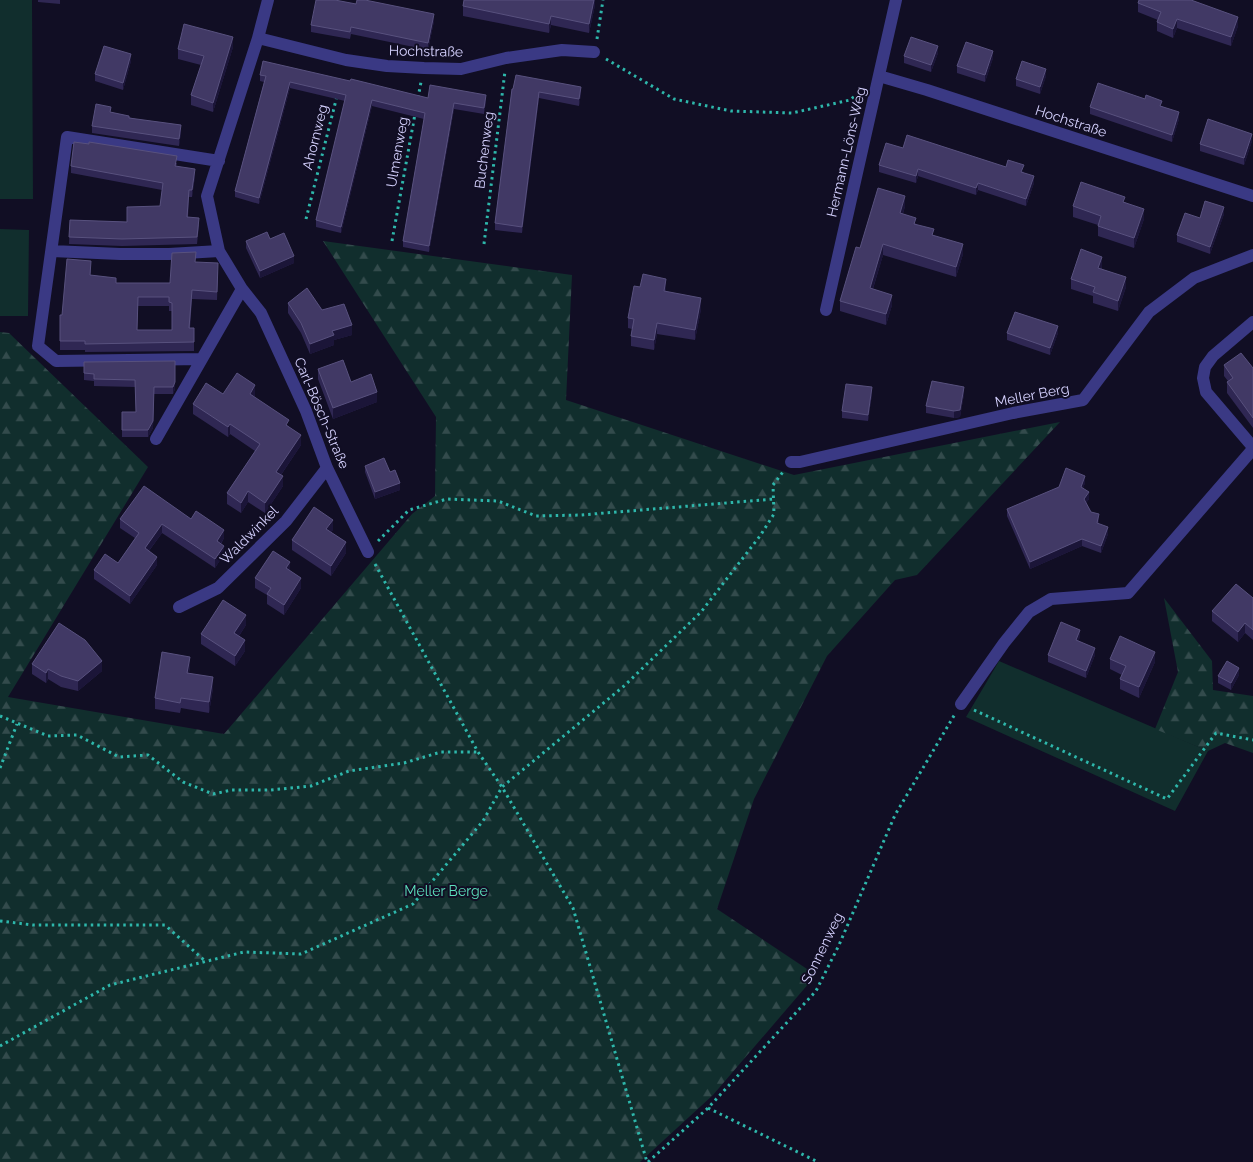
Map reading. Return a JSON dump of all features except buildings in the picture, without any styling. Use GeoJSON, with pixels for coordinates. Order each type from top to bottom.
{"type":"FeatureCollection","features":[{"type":"Feature","properties":{"kind":"street","name":"Carl-Bösch-Straße"},"geometry":{"type":"LineString","coordinates":[[268,0],[258,38],[238,95],[207,196],[219,251],[242,289],[261,313],[287,367],[328,468],[368,552]]}},
{"type":"Feature","properties":{"kind":"street","name":"Hermann-Löns-Weg"},"geometry":{"type":"LineString","coordinates":[[826,310],[896,0]]}},
{"type":"Feature","properties":{"kind":"street","name":"Hochstraße"},"geometry":{"type":"LineString","coordinates":[[258,38],[346,60],[387,66],[424,68],[461,69],[506,58],[562,50],[594,52]]}},
{"type":"Feature","properties":{"kind":"street","name":"Hochstraße"},"geometry":{"type":"LineString","coordinates":[[879,76],[928,90],[1253,196]]}},
{"type":"Feature","properties":{"kind":"street"},"geometry":{"type":"LineString","coordinates":[[202,359],[56,361],[38,346],[67,137],[219,161]]}},
{"type":"Feature","properties":{"kind":"street"},"geometry":{"type":"LineString","coordinates":[[52,251],[120,254],[219,251]]}},
{"type":"Feature","properties":{"kind":"street","name":"Meller Berg"},"geometry":{"type":"LineString","coordinates":[[791,462],[800,462],[1013,413],[1083,400],[1149,312],[1194,278],[1253,255]]}},
{"type":"Feature","properties":{"kind":"street"},"geometry":{"type":"LineString","coordinates":[[156,439],[242,289]]}},
{"type":"Feature","properties":{"kind":"street"},"geometry":{"type":"LineString","coordinates":[[961,704],[1004,643],[1029,612],[1051,599],[1128,593],[1253,448],[1206,392],[1203,378],[1205,367],[1213,356],[1253,322]]}},
{"type":"Feature","properties":{"kind":"street","name":"Waldwinkel"},"geometry":{"type":"LineString","coordinates":[[179,607],[218,588],[286,520],[328,468]]}},
{"type":"Feature","properties":{"kind":"path"},"geometry":{"type":"LineString","coordinates":[[603,0],[594,52],[674,99],[730,111],[792,113],[850,100],[879,76]]}},
{"type":"Feature","properties":{"kind":"path","name":"Buchenweg"},"geometry":{"type":"LineString","coordinates":[[484,244],[506,58]]}},
{"type":"Feature","properties":{"kind":"path","name":"Ulmenweg"},"geometry":{"type":"LineString","coordinates":[[392,241],[424,68]]}},
{"type":"Feature","properties":{"kind":"path","name":"Ahornweg"},"geometry":{"type":"LineString","coordinates":[[306,219],[339,88]]}},
{"type":"Feature","properties":{"kind":"path"},"geometry":{"type":"LineString","coordinates":[[0,1046],[110,985],[244,952],[301,954],[413,904],[482,821],[502,788],[624,686],[701,612],[760,536],[774,514],[774,485],[791,462]]}},
{"type":"Feature","properties":{"kind":"path"},"geometry":{"type":"LineString","coordinates":[[647,1162],[572,908],[502,788],[478,752],[368,552],[409,510],[446,499],[498,502],[536,516],[581,515],[774,500]]}},
{"type":"Feature","properties":{"kind":"path"},"geometry":{"type":"LineString","coordinates":[[961,704],[1167,799],[1216,733],[1253,740]]}},
{"type":"Feature","properties":{"kind":"path","name":"Sonnenweg"},"geometry":{"type":"LineString","coordinates":[[647,1162],[708,1108],[816,990],[839,945],[895,815],[961,704]]}},
{"type":"Feature","properties":{"kind":"path"},"geometry":{"type":"LineString","coordinates":[[0,716],[48,736],[77,736],[119,757],[148,755],[182,782],[213,794],[232,790],[271,790],[310,786],[350,771],[404,763],[441,752],[478,752]]}},
{"type":"Feature","properties":{"kind":"path"},"geometry":{"type":"LineString","coordinates":[[0,768],[17,724]]}},
{"type":"Feature","properties":{"kind":"path"},"geometry":{"type":"LineString","coordinates":[[0,921],[33,926],[165,925],[205,962]]}},
{"type":"Feature","properties":{"kind":"path"},"geometry":{"type":"LineString","coordinates":[[708,1108],[818,1162]]}},
{"type":"Feature","properties":{"kind":"green space"},"geometry":{"type":"Polygon","coordinates":[[[0,0],[32,0],[33,199],[0,199],[0,0]]]}},
{"type":"Feature","properties":{"kind":"green space"},"geometry":{"type":"Polygon","coordinates":[[[0,229],[29,230],[28,316],[0,316],[0,229]]]}},
{"type":"Feature","properties":{"kind":"green space","name":"Meller Berge"},"geometry":{"type":"Polygon","coordinates":[[[323,241],[572,275],[566,400],[794,475],[1060,422],[917,575],[895,580],[827,656],[754,799],[717,909],[816,975],[713,1095],[640,1162],[0,1162],[0,332],[9,333],[148,467],[8,697],[224,734],[412,514],[435,496],[436,417],[323,241]]]}},
{"type":"Feature","properties":{"kind":"green space"},"geometry":{"type":"Polygon","coordinates":[[[1164,598],[1212,661],[1213,690],[1253,696],[1253,753],[1225,743],[1208,751],[1155,729],[1178,672],[1164,598]]]}},
{"type":"Feature","properties":{"kind":"green space"},"geometry":{"type":"Polygon","coordinates":[[[999,661],[1208,751],[1175,811],[966,717],[999,661]]]}}]}
